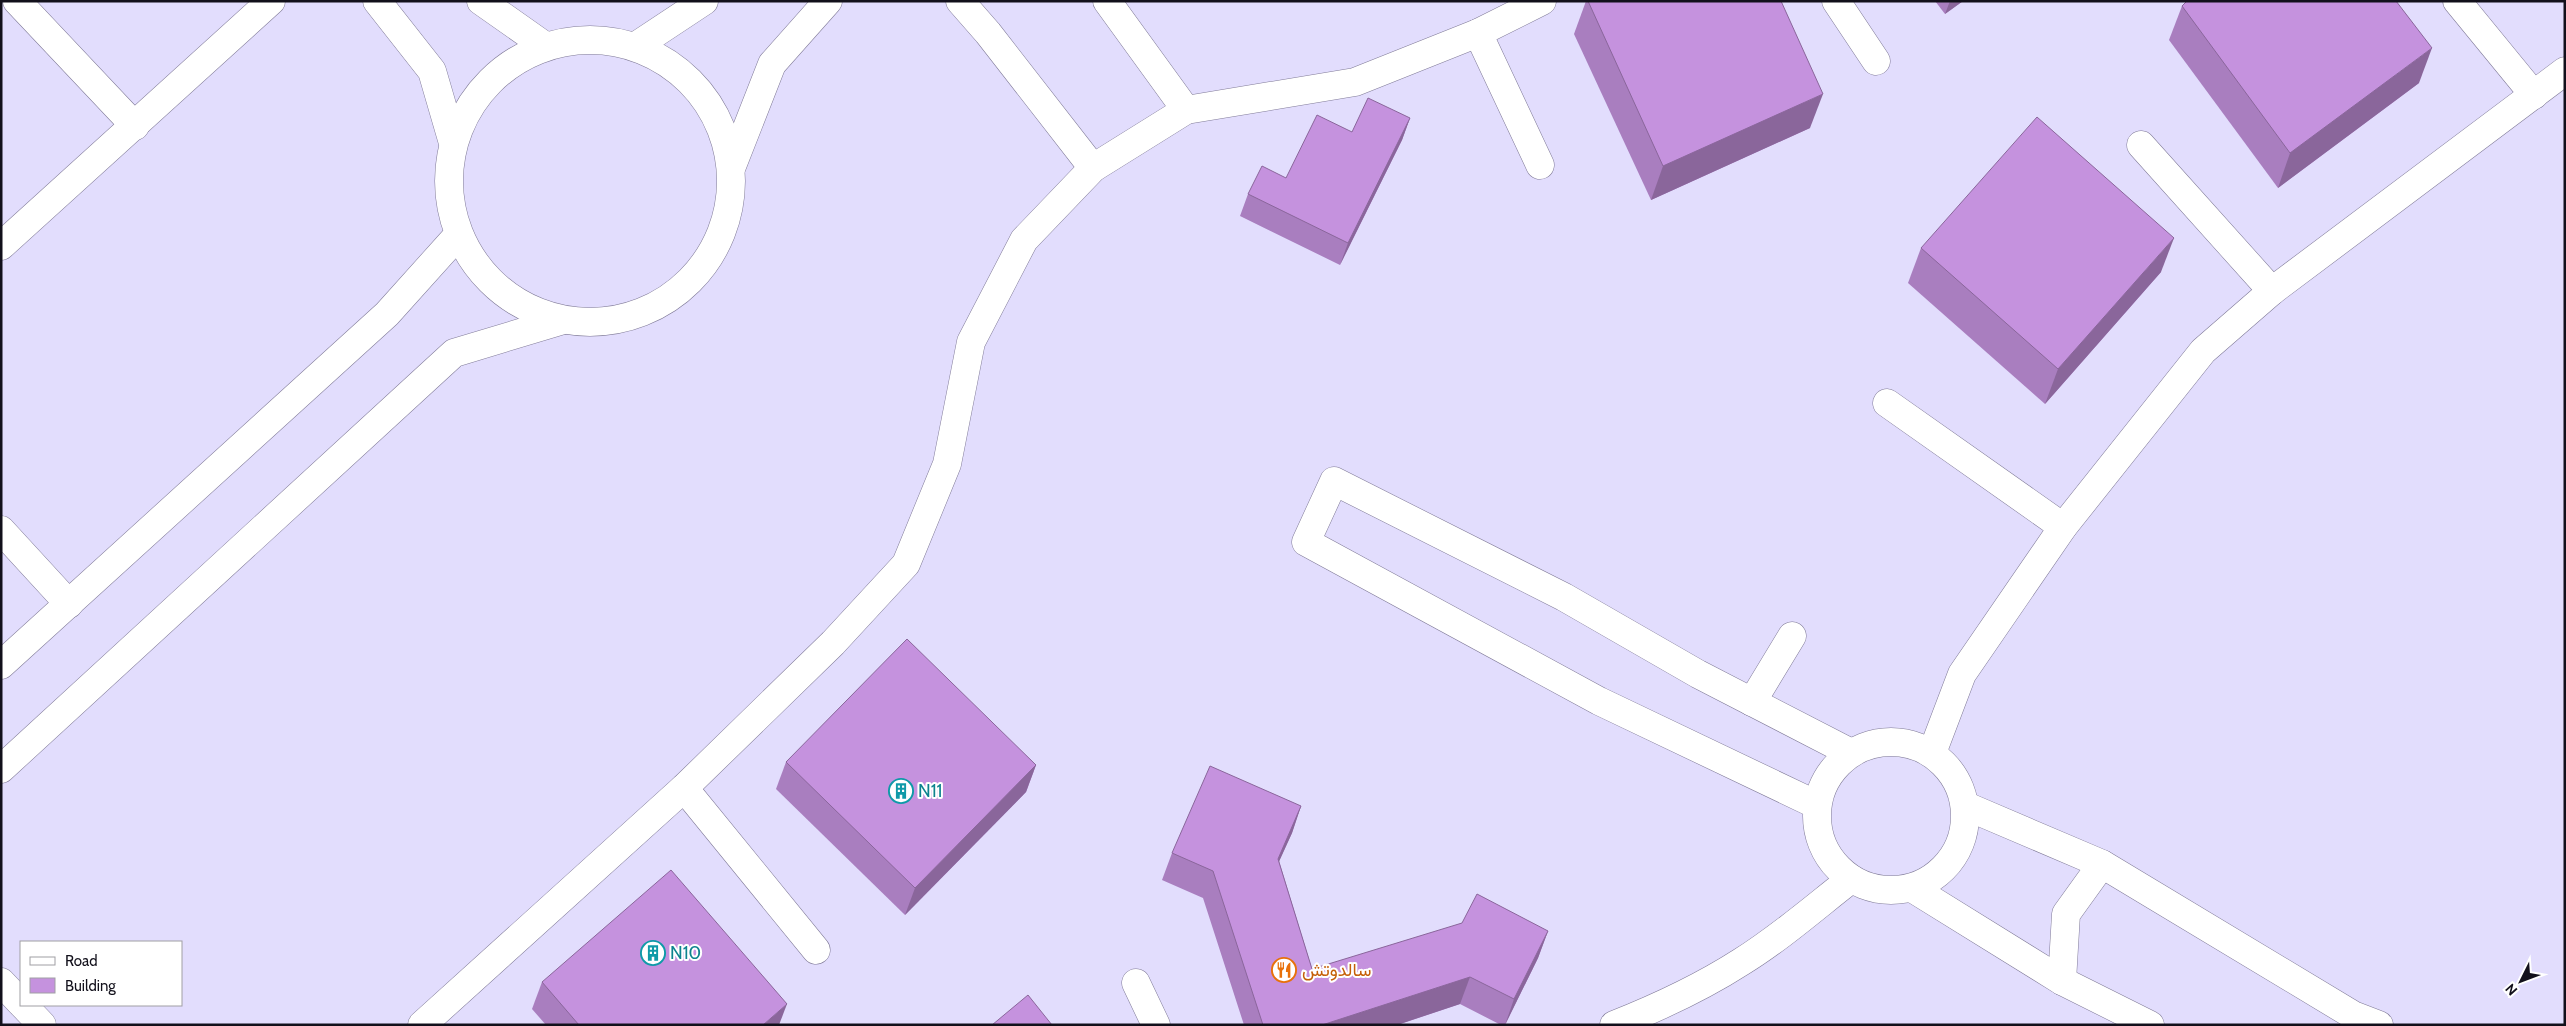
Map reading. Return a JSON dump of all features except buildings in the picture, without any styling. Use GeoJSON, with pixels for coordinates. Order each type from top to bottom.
{"type":"FeatureCollection","features":[{"type":"Feature","properties":{"kind":"street"},"geometry":{"type":"LineString","coordinates":[[17,1],[135,126]]}},
{"type":"Feature","properties":{"kind":"street"},"geometry":{"type":"LineString","coordinates":[[1,246],[271,1]]}},
{"type":"Feature","properties":{"kind":"street"},"geometry":{"type":"LineString","coordinates":[[376,1],[432,71],[453,143]]}},
{"type":"Feature","properties":{"kind":"street"},"geometry":{"type":"LineString","coordinates":[[481,1],[545,46]]}},
{"type":"Feature","properties":{"kind":"street"},"geometry":{"type":"LineString","coordinates":[[636,46],[704,1]]}},
{"type":"Feature","properties":{"kind":"street"},"geometry":{"type":"LineString","coordinates":[[732,166],[772,64],[828,1]]}},
{"type":"Feature","properties":{"kind":"street"},"geometry":{"type":"LineString","coordinates":[[960,1],[988,32],[1093,168]]}},
{"type":"Feature","properties":{"kind":"street"},"geometry":{"type":"LineString","coordinates":[[1107,1],[1186,110]]}},
{"type":"Feature","properties":{"kind":"street"},"geometry":{"type":"LineString","coordinates":[[434,1021],[684,788],[834,643],[906,564],[947,464],[971,342],[1024,240],[1093,168],[1186,110],[1355,82],[1478,33],[1542,1]]}},
{"type":"Feature","properties":{"kind":"street"},"geometry":{"type":"LineString","coordinates":[[1836,1],[1876,61]]}},
{"type":"Feature","properties":{"kind":"street"},"geometry":{"type":"LineString","coordinates":[[2457,1],[2534,95]]}},
{"type":"Feature","properties":{"kind":"street"},"geometry":{"type":"LineString","coordinates":[[1478,33],[1540,166]]}},
{"type":"Feature","properties":{"kind":"street"},"geometry":{"type":"LineString","coordinates":[[590,38],[636,46],[677,68],[704,96],[722,129],[732,166],[731,204],[720,240],[700,272],[672,298],[638,315],[601,323],[563,320],[519,304],[484,274],[458,234],[448,189],[453,143],[472,101],[504,67],[545,46],[590,38]]}},
{"type":"Feature","properties":{"kind":"street"},"geometry":{"type":"LineString","coordinates":[[1932,753],[1962,674],[2063,527],[2203,352],[2272,291],[2565,71]]}},
{"type":"Feature","properties":{"kind":"street"},"geometry":{"type":"LineString","coordinates":[[2141,145],[2272,291]]}},
{"type":"Feature","properties":{"kind":"street"},"geometry":{"type":"LineString","coordinates":[[1,665],[387,314],[458,234]]}},
{"type":"Feature","properties":{"kind":"street"},"geometry":{"type":"LineString","coordinates":[[1,769],[454,353],[563,320]]}},
{"type":"Feature","properties":{"kind":"street"},"geometry":{"type":"LineString","coordinates":[[1887,404],[2063,527]]}},
{"type":"Feature","properties":{"kind":"street"},"geometry":{"type":"LineString","coordinates":[[1817,805],[1599,701],[1306,542],[1334,481],[1564,597],[1752,702],[1851,753]]}},
{"type":"Feature","properties":{"kind":"street"},"geometry":{"type":"LineString","coordinates":[[1,530],[69,604]]}},
{"type":"Feature","properties":{"kind":"street"},"geometry":{"type":"LineString","coordinates":[[1752,702],[1792,636]]}},
{"type":"Feature","properties":{"kind":"street"},"geometry":{"type":"LineString","coordinates":[[1892,741],[1913,744],[1932,753],[1948,767],[1960,785],[1966,806],[1966,827],[1960,847],[1943,870],[1932,879],[1912,888],[1891,891],[1871,888],[1851,878],[1835,865],[1823,846],[1817,826],[1817,805],[1827,778],[1835,766],[1851,753],[1870,744],[1892,741]]}},
{"type":"Feature","properties":{"kind":"street"},"geometry":{"type":"LineString","coordinates":[[684,788],[816,950]]}},
{"type":"Feature","properties":{"kind":"street"},"geometry":{"type":"LineString","coordinates":[[1966,806],[2102,864],[2351,1020],[2379,1025]]}},
{"type":"Feature","properties":{"kind":"street"},"geometry":{"type":"LineString","coordinates":[[2062,981],[2066,914],[2102,864]]}},
{"type":"Feature","properties":{"kind":"street"},"geometry":{"type":"LineString","coordinates":[[1614,1025],[1647,1012],[1741,962],[1797,922],[1851,878]]}},
{"type":"Feature","properties":{"kind":"street"},"geometry":{"type":"LineString","coordinates":[[1912,888],[2062,981],[2150,1025]]}},
{"type":"Feature","properties":{"kind":"street"},"geometry":{"type":"LineString","coordinates":[[1136,983],[1156,1025]]}},
{"type":"Feature","properties":{"kind":"street"},"geometry":{"type":"LineString","coordinates":[[11,995],[20,1004]]}},
{"type":"Feature","properties":{"kind":"street"},"geometry":{"type":"LineString","coordinates":[[22,1006],[42,1025]]}},
{"type":"Feature","properties":{"kind":"place","name":"N11"},"geometry":{"type":"Point","coordinates":[901,791]}},
{"type":"Feature","properties":{"kind":"place","name":"N10"},"geometry":{"type":"Point","coordinates":[653,953]}},
{"type":"Feature","properties":{"kind":"place","name":"سالدوتش"},"geometry":{"type":"Point","coordinates":[1284,970]}}]}
